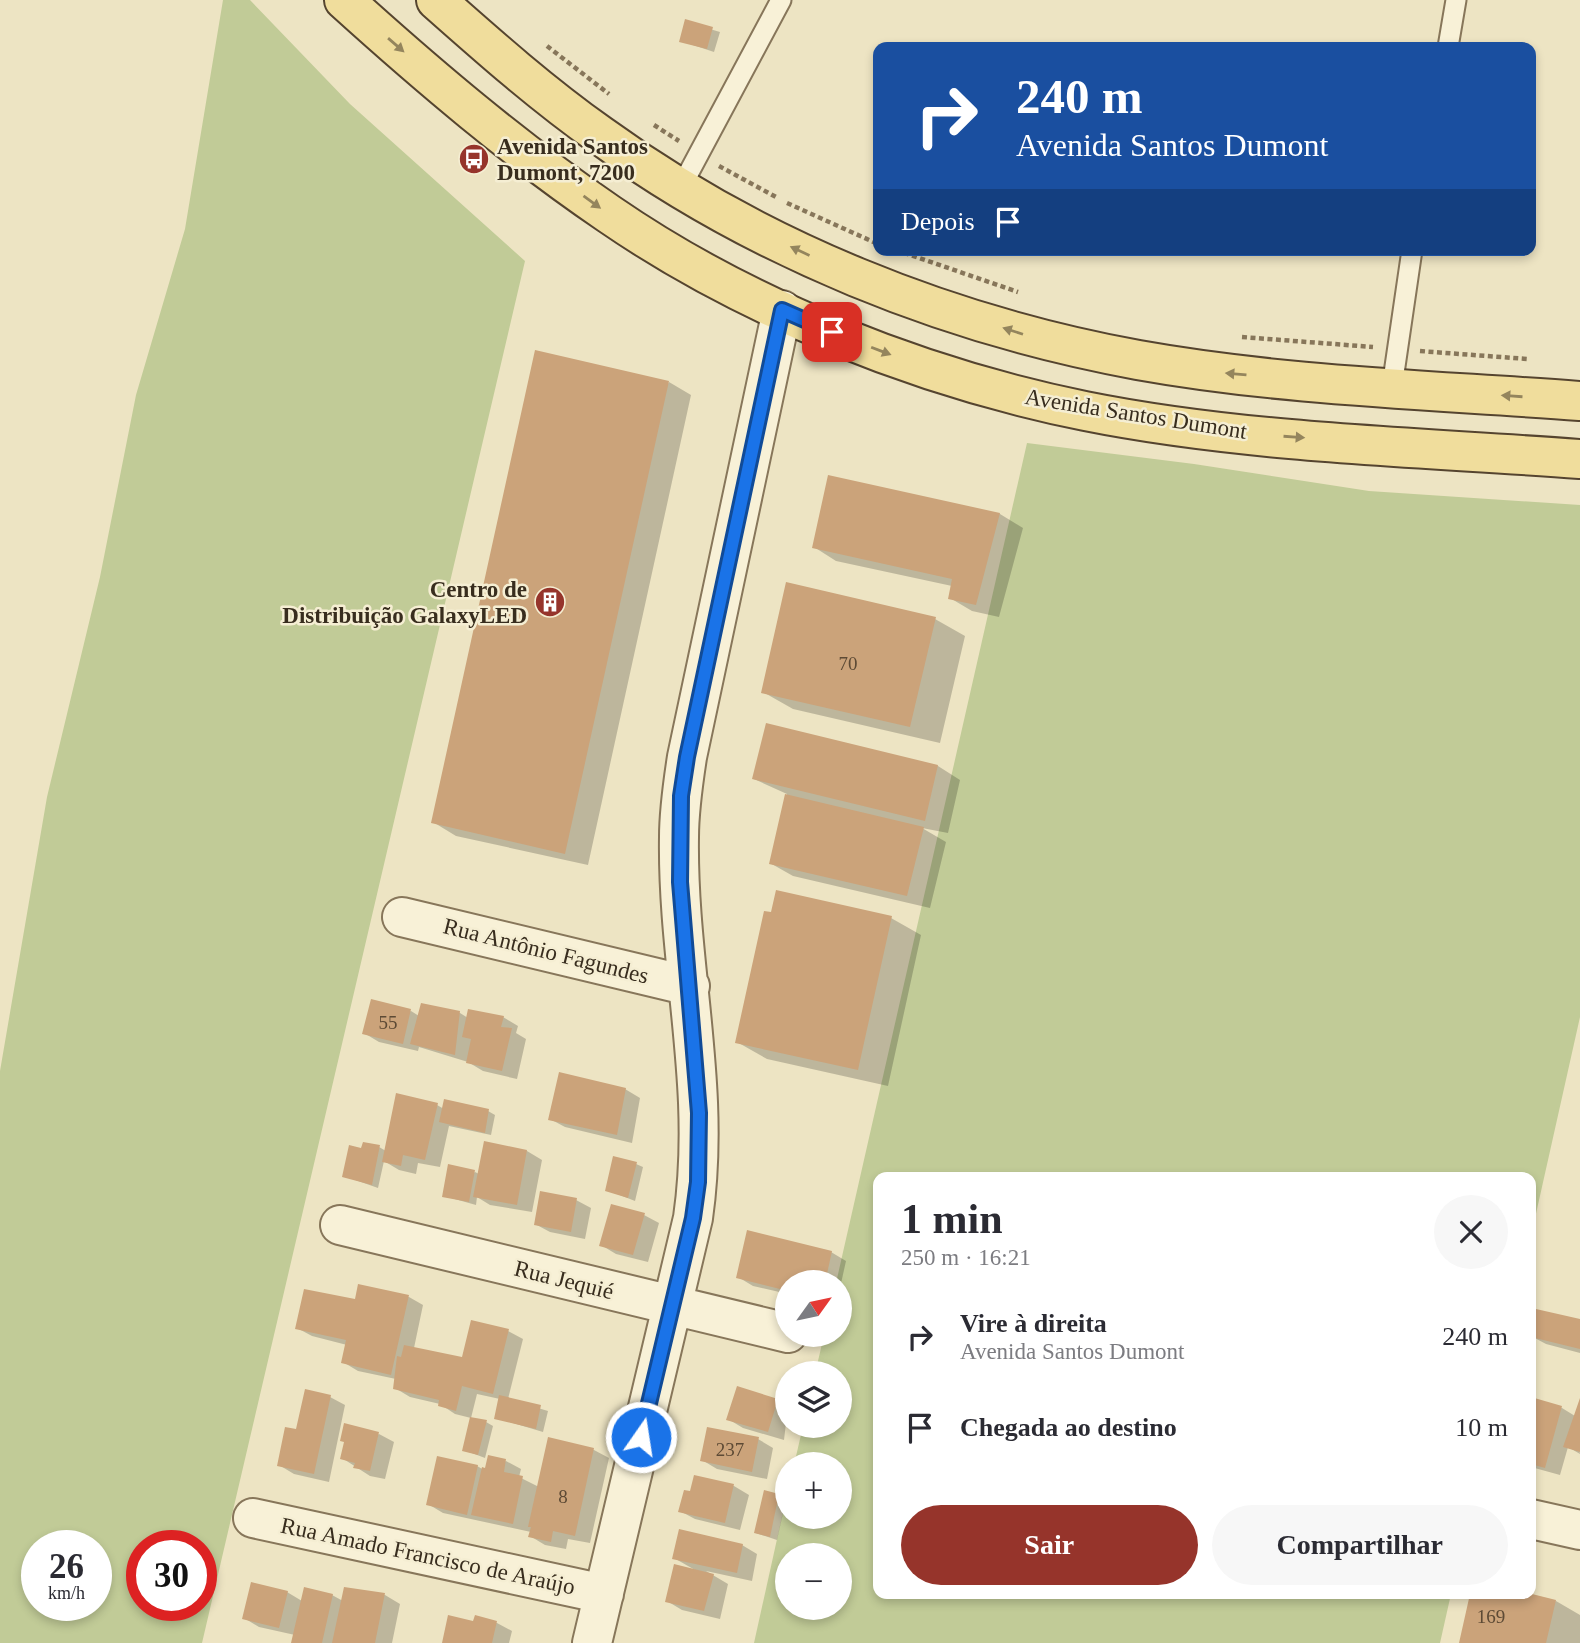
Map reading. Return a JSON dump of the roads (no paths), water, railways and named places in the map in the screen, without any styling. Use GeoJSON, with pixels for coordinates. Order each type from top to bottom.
{"type":"FeatureCollection","features":[{"type":"Feature","properties":{"kind":"main road","name":"Avenida Santos Dumont"},"geometry":{"type":"LineString","coordinates":[[344,0],[453,95],[541,165],[612,216],[696,266],[782,310],[919,365],[1006,393],[1087,412],[1282,436],[1580,459]]}},
{"type":"Feature","properties":{"kind":"main road"},"geometry":{"type":"LineString","coordinates":[[436,0],[510,65],[600,135],[680,188],[765,235],[849,273],[933,306],[1036,338],[1221,373],[1580,401]]}},
{"type":"Feature","properties":{"kind":"street"},"geometry":{"type":"LineString","coordinates":[[592,1643],[672,1307],[698,1182],[699,1113],[680,882],[679,835],[685,770],[782,310]]}},
{"type":"Feature","properties":{"kind":"street","name":"Rua Antônio Fagundes"},"geometry":{"type":"LineString","coordinates":[[402,917],[690,986]]}},
{"type":"Feature","properties":{"kind":"street","name":"Rua Jequié"},"geometry":{"type":"LineString","coordinates":[[340,1225],[775,1331]]}},
{"type":"Feature","properties":{"kind":"street","name":"Rua Amado Francisco de Araújo"},"geometry":{"type":"LineString","coordinates":[[253,1518],[604,1594]]}},
{"type":"Feature","properties":{"kind":"street"},"geometry":{"type":"LineString","coordinates":[[1536,1521],[1580,1530]]}},
{"type":"Feature","properties":{"kind":"lane"},"geometry":{"type":"LineString","coordinates":[[680,188],[781,0]]}},
{"type":"Feature","properties":{"kind":"lane"},"geometry":{"type":"LineString","coordinates":[[1449,42],[1456,0]]}},
{"type":"Feature","properties":{"kind":"lane"},"geometry":{"type":"LineString","coordinates":[[1392,387],[1411,256]]}},
{"type":"Feature","properties":{"kind":"place","name":"Avenida Santos Dumont, 7200"},"geometry":{"type":"Point","coordinates":[474,159]}},
{"type":"Feature","properties":{"kind":"place","name":"Centro de Distribuição GalaxyLED"},"geometry":{"type":"Point","coordinates":[550,602]}}]}
